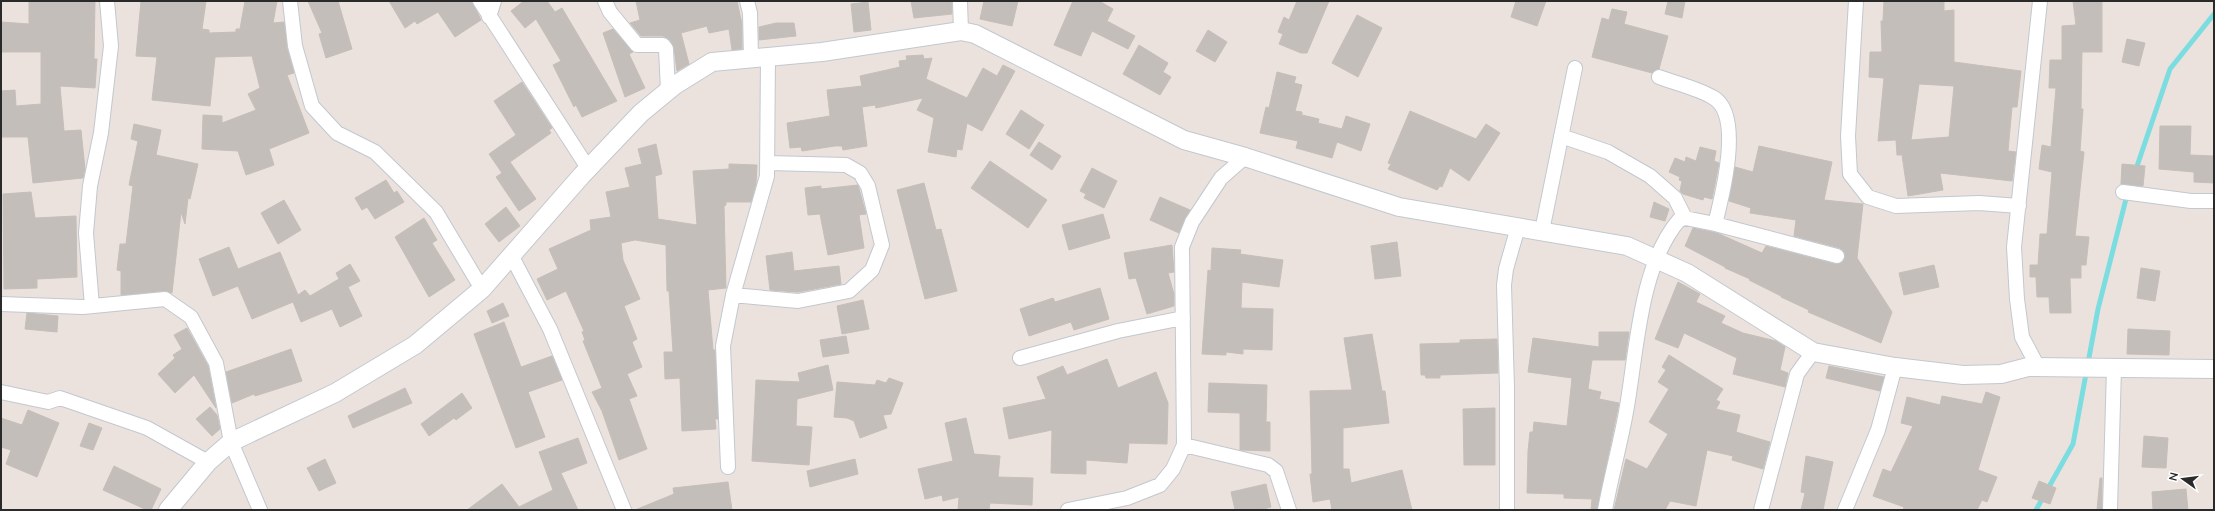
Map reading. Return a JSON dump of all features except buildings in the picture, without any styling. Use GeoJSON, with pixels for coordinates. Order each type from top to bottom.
{"type":"FeatureCollection","features":[{"type":"Feature","properties":{"kind":"street"},"geometry":{"type":"LineString","coordinates":[[92,306],[86,233],[90,186],[101,133],[111,46],[107,1]]}},
{"type":"Feature","properties":{"kind":"street"},"geometry":{"type":"LineString","coordinates":[[290,1],[295,46],[312,106],[337,133],[375,152],[436,212],[482,289]]}},
{"type":"Feature","properties":{"kind":"street"},"geometry":{"type":"LineString","coordinates":[[480,1],[488,17],[588,168]]}},
{"type":"Feature","properties":{"kind":"street"},"geometry":{"type":"LineString","coordinates":[[488,17],[494,1]]}},
{"type":"Feature","properties":{"kind":"street"},"geometry":{"type":"LineString","coordinates":[[605,1],[610,12],[638,45],[663,45],[666,49],[668,90]]}},
{"type":"Feature","properties":{"kind":"street"},"geometry":{"type":"LineString","coordinates":[[728,467],[723,346],[733,294],[767,176],[768,163],[760,57],[747,1]]}},
{"type":"Feature","properties":{"kind":"street"},"geometry":{"type":"LineString","coordinates":[[960,1],[961,31]]}},
{"type":"Feature","properties":{"kind":"street"},"geometry":{"type":"LineString","coordinates":[[1856,1],[1848,136],[1850,174],[1868,197],[1896,206],[1979,203],[2019,206]]}},
{"type":"Feature","properties":{"kind":"street"},"geometry":{"type":"LineString","coordinates":[[2038,367],[2022,337],[2017,299],[2014,246],[2040,1]]}},
{"type":"Feature","properties":{"kind":"street"},"geometry":{"type":"LineString","coordinates":[[168,510],[208,462],[231,442],[335,393],[415,345],[482,289],[588,168],[641,114],[668,90],[712,62],[822,52],[961,31],[975,34],[1184,140],[1245,157],[1399,207],[1627,246],[1687,273],[1813,352],[1896,367],[1963,375],[2001,374],[2028,367],[2214,369]]}},
{"type":"Feature","properties":{"kind":"street"},"geometry":{"type":"LineString","coordinates":[[1542,231],[1576,68]]}},
{"type":"Feature","properties":{"kind":"street"},"geometry":{"type":"LineString","coordinates":[[1659,77],[1715,98],[1722,108],[1730,134],[1726,181],[1715,224]]}},
{"type":"Feature","properties":{"kind":"street"},"geometry":{"type":"LineString","coordinates":[[1561,136],[1608,152],[1650,176],[1675,198],[1684,218]]}},
{"type":"Feature","properties":{"kind":"street"},"geometry":{"type":"LineString","coordinates":[[1068,510],[1127,498],[1160,485],[1173,470],[1184,445],[1182,247],[1192,222],[1221,178],[1245,157]]}},
{"type":"Feature","properties":{"kind":"street"},"geometry":{"type":"LineString","coordinates":[[733,294],[798,301],[849,291],[872,270],[882,245],[868,186],[860,173],[846,165],[768,163]]}},
{"type":"Feature","properties":{"kind":"street"},"geometry":{"type":"LineString","coordinates":[[2123,192],[2191,201],[2214,201]]}},
{"type":"Feature","properties":{"kind":"street"},"geometry":{"type":"LineString","coordinates":[[1684,218],[1715,224],[1837,256]]}},
{"type":"Feature","properties":{"kind":"street"},"geometry":{"type":"LineString","coordinates":[[1605,510],[1624,420],[1637,335],[1656,259],[1674,227],[1684,218]]}},
{"type":"Feature","properties":{"kind":"street"},"geometry":{"type":"LineString","coordinates":[[1507,510],[1507,388],[1504,285],[1506,269],[1518,227]]}},
{"type":"Feature","properties":{"kind":"street"},"geometry":{"type":"LineString","coordinates":[[512,255],[550,329],[584,408],[624,510]]}},
{"type":"Feature","properties":{"kind":"street"},"geometry":{"type":"LineString","coordinates":[[1,304],[92,306],[164,299],[191,317],[216,363],[231,442],[260,510]]}},
{"type":"Feature","properties":{"kind":"street"},"geometry":{"type":"LineString","coordinates":[[1020,358],[1118,331],[1183,318]]}},
{"type":"Feature","properties":{"kind":"street"},"geometry":{"type":"LineString","coordinates":[[1761,510],[1797,374],[1813,352]]}},
{"type":"Feature","properties":{"kind":"street"},"geometry":{"type":"LineString","coordinates":[[1845,510],[1878,430],[1896,367]]}},
{"type":"Feature","properties":{"kind":"street"},"geometry":{"type":"LineString","coordinates":[[2110,510],[2114,368]]}},
{"type":"Feature","properties":{"kind":"street"},"geometry":{"type":"LineString","coordinates":[[1,392],[48,402],[60,398],[147,428],[208,462]]}},
{"type":"Feature","properties":{"kind":"street"},"geometry":{"type":"LineString","coordinates":[[1184,445],[1268,465],[1276,471],[1289,510]]}},
{"type":"Feature","properties":{"kind":"waterway"},"geometry":{"type":"LineString","coordinates":[[2135,172],[2170,69],[2214,14]]}},
{"type":"Feature","properties":{"kind":"waterway"},"geometry":{"type":"LineString","coordinates":[[2036,510],[2073,444],[2098,309],[2127,195]]}}]}
